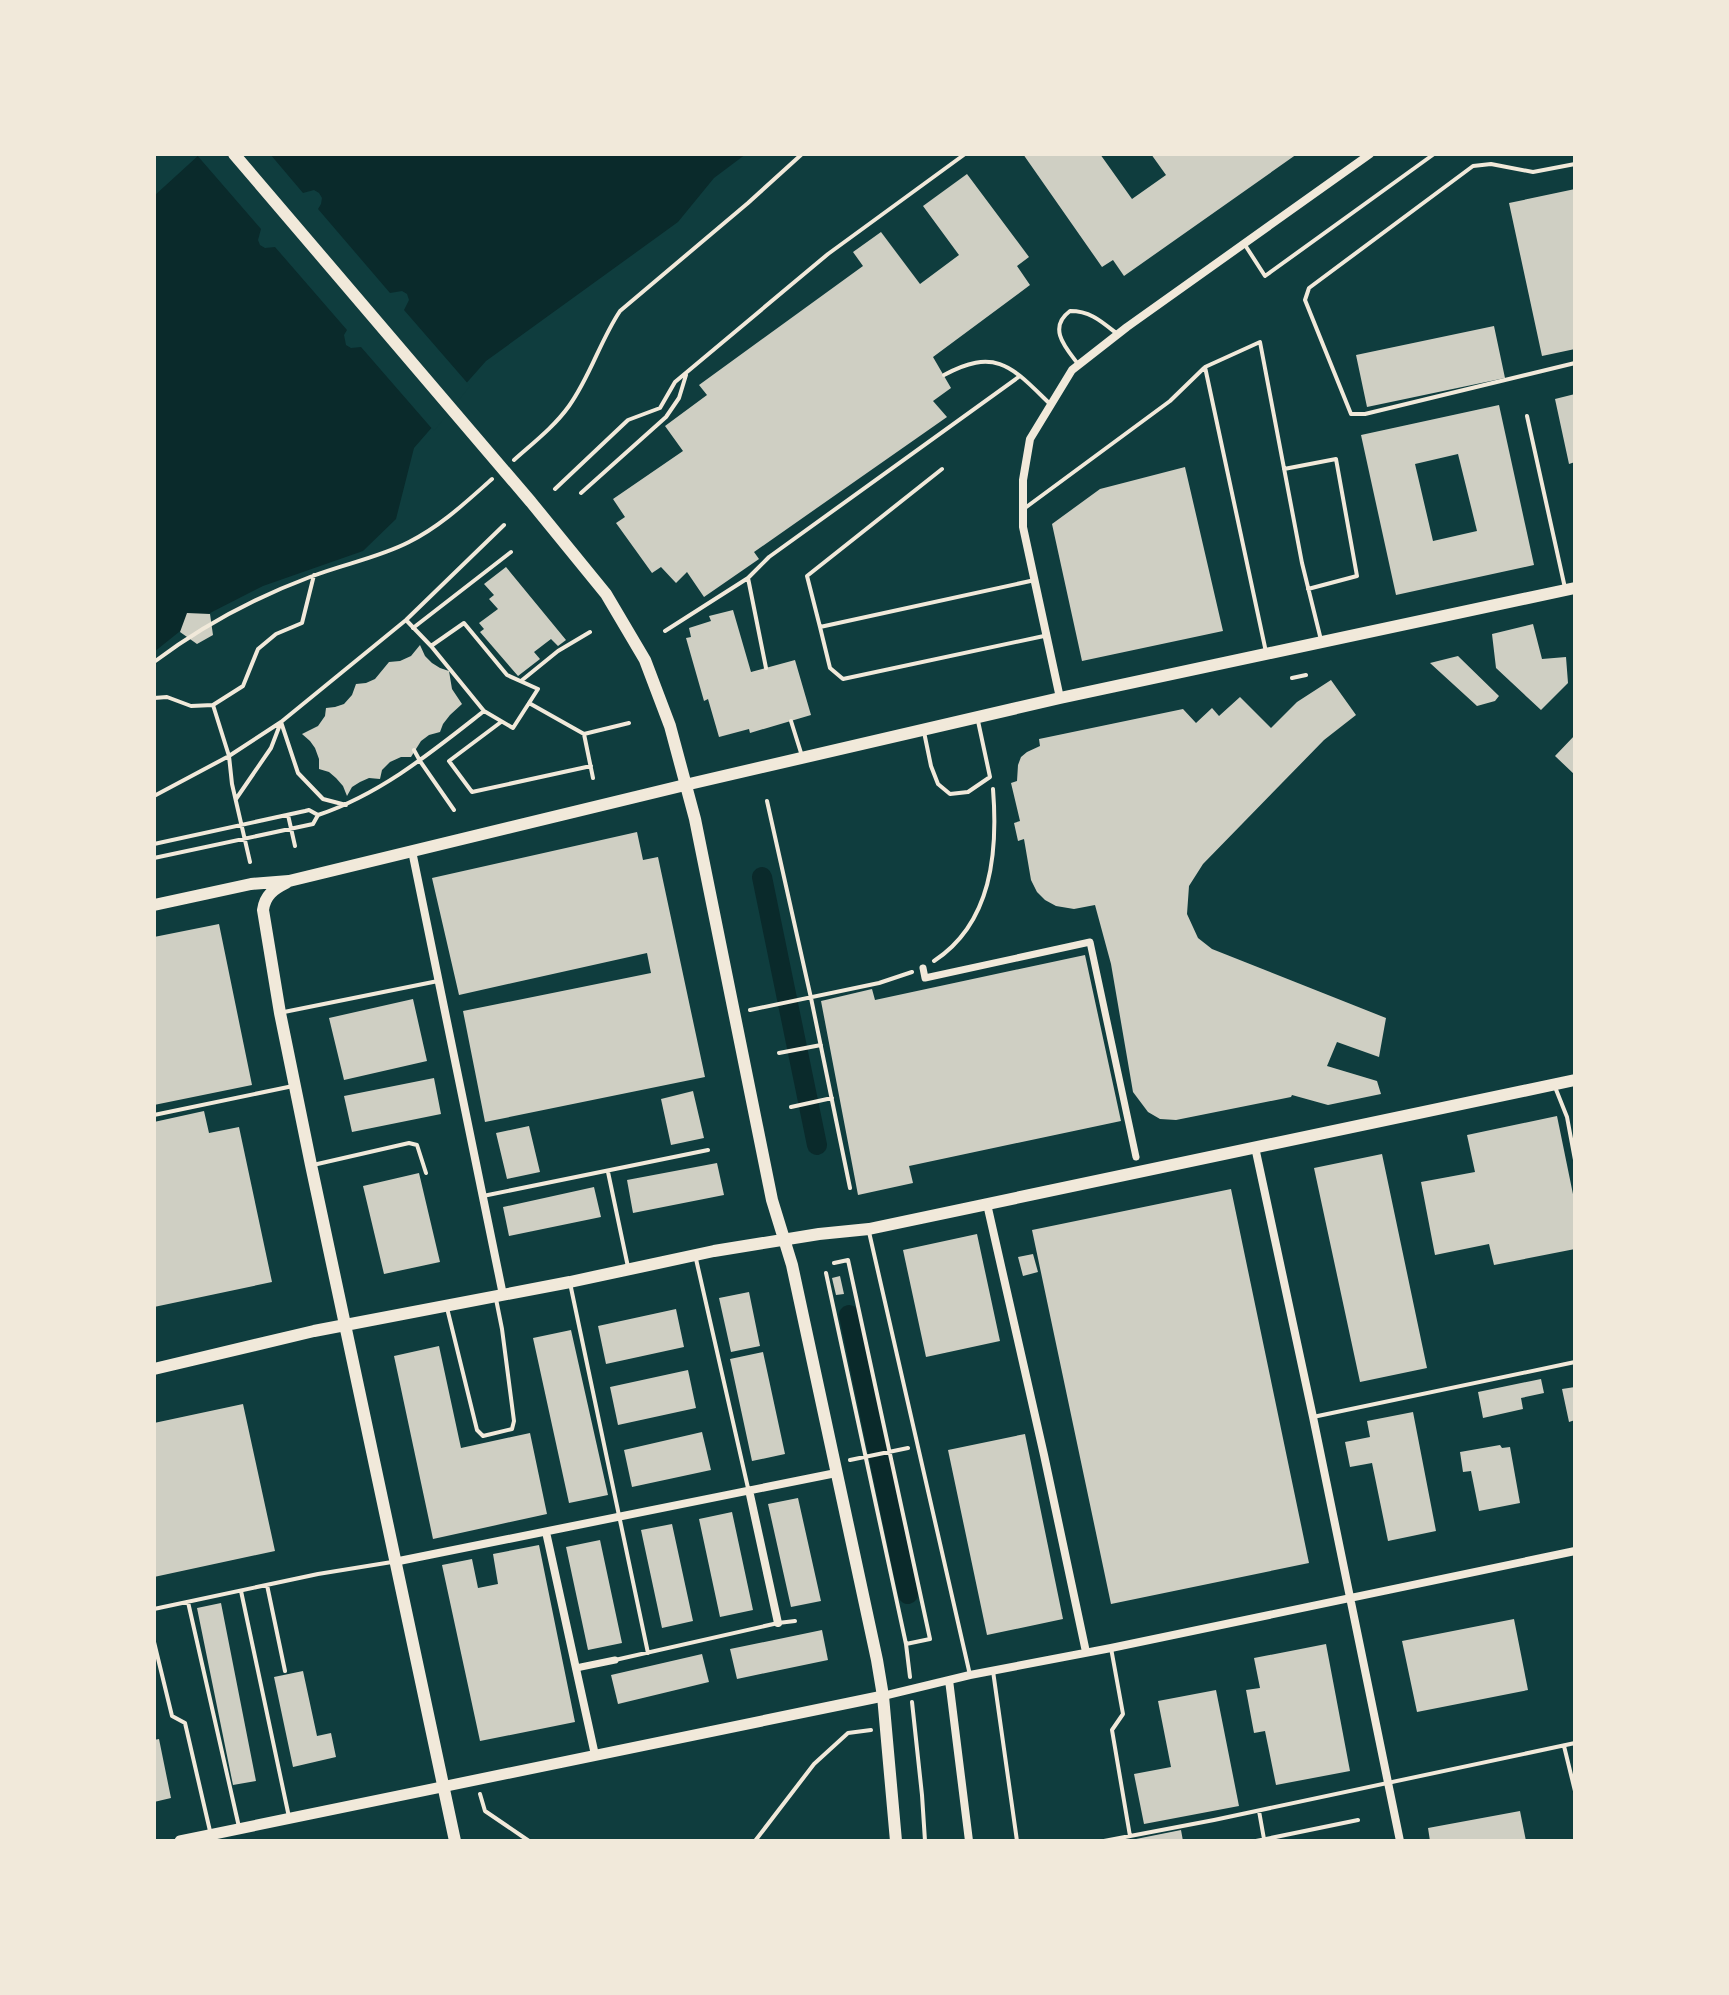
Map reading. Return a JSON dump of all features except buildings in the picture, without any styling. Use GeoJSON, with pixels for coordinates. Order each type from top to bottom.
{"type":"FeatureCollection","features":[{"type":"Feature","properties":{"kind":"main road"},"geometry":{"type":"LineString","coordinates":[[234,154],[606,594],[645,660],[670,726],[695,819],[772,1200],[786,1241],[877,1660],[896,1841]]}},
{"type":"Feature","properties":{"kind":"main road"},"geometry":{"type":"LineString","coordinates":[[154,905],[251,884],[289,881],[1060,698],[1570,589]]}},
{"type":"Feature","properties":{"kind":"main road"},"geometry":{"type":"LineString","coordinates":[[289,881],[272,890],[263,910],[280,1013],[455,1841]]}},
{"type":"Feature","properties":{"kind":"main road"},"geometry":{"type":"LineString","coordinates":[[154,1369],[344,1325],[695,1255],[819,1234],[869,1229],[1575,1080]]}},
{"type":"Feature","properties":{"kind":"street"},"geometry":{"type":"LineString","coordinates":[[1060,698],[1023,527],[1023,480],[1030,439],[1072,370],[1370,154]]}},
{"type":"Feature","properties":{"kind":"street"},"geometry":{"type":"LineString","coordinates":[[412,851],[483,1197],[499,1295]]}},
{"type":"Feature","properties":{"kind":"street"},"geometry":{"type":"LineString","coordinates":[[923,968],[925,978],[1090,942],[1136,1157]]}},
{"type":"Feature","properties":{"kind":"street"},"geometry":{"type":"LineString","coordinates":[[1255,1147],[1400,1841]]}},
{"type":"Feature","properties":{"kind":"street"},"geometry":{"type":"LineString","coordinates":[[987,1204],[1086,1652]]}},
{"type":"Feature","properties":{"kind":"street"},"geometry":{"type":"LineString","coordinates":[[394,1562],[836,1473]]}},
{"type":"Feature","properties":{"kind":"street"},"geometry":{"type":"LineString","coordinates":[[749,1490],[778,1623]]}},
{"type":"Feature","properties":{"kind":"street"},"geometry":{"type":"LineString","coordinates":[[546,1532],[595,1755]]}},
{"type":"Feature","properties":{"kind":"street"},"geometry":{"type":"LineString","coordinates":[[180,1841],[1575,1551]]}},
{"type":"Feature","properties":{"kind":"street"},"geometry":{"type":"LineString","coordinates":[[576,1668],[615,1660]]}},
{"type":"Feature","properties":{"kind":"street"},"geometry":{"type":"LineString","coordinates":[[949,1680],[969,1841]]}},
{"type":"Feature","properties":{"kind":"lane"},"geometry":{"type":"LineString","coordinates":[[1245,244],[1265,276],[1434,154]]}},
{"type":"Feature","properties":{"kind":"lane"},"geometry":{"type":"LineString","coordinates":[[1575,164],[1533,172],[1491,164],[1473,166],[1309,288],[1305,300],[1351,414],[1365,414],[1575,363]]}},
{"type":"Feature","properties":{"kind":"lane"},"geometry":{"type":"LineString","coordinates":[[1078,365],[1059,331],[1064,316],[1070,311],[1089,314],[1118,335]]}},
{"type":"Feature","properties":{"kind":"lane"},"geometry":{"type":"LineString","coordinates":[[1023,509],[1170,401],[1205,367],[1260,342],[1321,642]]}},
{"type":"Feature","properties":{"kind":"lane"},"geometry":{"type":"LineString","coordinates":[[944,375],[979,361],[997,363],[1012,369],[1051,405]]}},
{"type":"Feature","properties":{"kind":"lane"},"geometry":{"type":"LineString","coordinates":[[1205,367],[1266,654]]}},
{"type":"Feature","properties":{"kind":"lane"},"geometry":{"type":"LineString","coordinates":[[665,631],[748,578],[769,557],[1020,376]]}},
{"type":"Feature","properties":{"kind":"lane"},"geometry":{"type":"LineString","coordinates":[[1527,416],[1570,589]]}},
{"type":"Feature","properties":{"kind":"lane"},"geometry":{"type":"LineString","coordinates":[[1284,469],[1336,459],[1357,576],[1308,589]]}},
{"type":"Feature","properties":{"kind":"lane"},"geometry":{"type":"LineString","coordinates":[[942,469],[807,576],[830,668],[843,679],[1047,636]]}},
{"type":"Feature","properties":{"kind":"lane"},"geometry":{"type":"LineString","coordinates":[[748,578],[766,668]]}},
{"type":"Feature","properties":{"kind":"lane"},"geometry":{"type":"LineString","coordinates":[[820,627],[1035,580]]}},
{"type":"Feature","properties":{"kind":"lane"},"geometry":{"type":"LineString","coordinates":[[924,730],[938,784],[950,794],[968,792],[990,777],[977,717]]}},
{"type":"Feature","properties":{"kind":"lane"},"geometry":{"type":"LineString","coordinates":[[791,721],[802,758]]}},
{"type":"Feature","properties":{"kind":"lane"},"geometry":{"type":"LineString","coordinates":[[280,1013],[438,981]]}},
{"type":"Feature","properties":{"kind":"lane"},"geometry":{"type":"LineString","coordinates":[[1554,1084],[1567,1117],[1575,1160]]}},
{"type":"Feature","properties":{"kind":"lane"},"geometry":{"type":"LineString","coordinates":[[154,1115],[295,1085]]}},
{"type":"Feature","properties":{"kind":"lane"},"geometry":{"type":"LineString","coordinates":[[311,1165],[409,1143],[417,1145],[426,1173]]}},
{"type":"Feature","properties":{"kind":"lane"},"geometry":{"type":"LineString","coordinates":[[483,1197],[708,1150]]}},
{"type":"Feature","properties":{"kind":"lane"},"geometry":{"type":"LineString","coordinates":[[608,1172],[629,1270]]}},
{"type":"Feature","properties":{"kind":"lane"},"geometry":{"type":"LineString","coordinates":[[869,1229],[970,1675]]}},
{"type":"Feature","properties":{"kind":"lane"},"geometry":{"type":"LineString","coordinates":[[695,1255],[749,1490]]}},
{"type":"Feature","properties":{"kind":"lane"},"geometry":{"type":"LineString","coordinates":[[570,1282],[648,1653]]}},
{"type":"Feature","properties":{"kind":"lane"},"geometry":{"type":"LineString","coordinates":[[447,1306],[477,1430],[483,1436],[512,1429],[514,1421],[499,1295]]}},
{"type":"Feature","properties":{"kind":"lane"},"geometry":{"type":"LineString","coordinates":[[1313,1417],[1575,1362]]}},
{"type":"Feature","properties":{"kind":"lane"},"geometry":{"type":"LineString","coordinates":[[154,1609],[318,1574],[394,1562]]}},
{"type":"Feature","properties":{"kind":"lane"},"geometry":{"type":"LineString","coordinates":[[267,1585],[285,1671]]}},
{"type":"Feature","properties":{"kind":"lane"},"geometry":{"type":"LineString","coordinates":[[240,1590],[290,1819]]}},
{"type":"Feature","properties":{"kind":"lane"},"geometry":{"type":"LineString","coordinates":[[188,1601],[240,1829]]}},
{"type":"Feature","properties":{"kind":"lane"},"geometry":{"type":"LineString","coordinates":[[615,1660],[795,1621]]}},
{"type":"Feature","properties":{"kind":"lane"},"geometry":{"type":"LineString","coordinates":[[154,1642],[172,1716],[185,1723],[211,1835]]}},
{"type":"Feature","properties":{"kind":"lane"},"geometry":{"type":"LineString","coordinates":[[1111,1648],[1123,1714],[1112,1730],[1130,1836]]}},
{"type":"Feature","properties":{"kind":"lane"},"geometry":{"type":"LineString","coordinates":[[993,1671],[1017,1841]]}},
{"type":"Feature","properties":{"kind":"lane"},"geometry":{"type":"LineString","coordinates":[[1104,1841],[1575,1743]]}},
{"type":"Feature","properties":{"kind":"lane"},"geometry":{"type":"LineString","coordinates":[[1564,1746],[1575,1791]]}},
{"type":"Feature","properties":{"kind":"lane"},"geometry":{"type":"LineString","coordinates":[[1259,1811],[1265,1840]]}},
{"type":"Feature","properties":{"kind":"lane"},"geometry":{"type":"LineString","coordinates":[[1256,1841],[1358,1820]]}},
{"type":"Feature","properties":{"kind":"path"},"geometry":{"type":"LineString","coordinates":[[507,466],[551,427],[570,405],[620,311],[802,154]]}},
{"type":"Feature","properties":{"kind":"path"},"geometry":{"type":"LineString","coordinates":[[555,489],[628,420],[660,408],[675,382],[828,254],[965,154]]}},
{"type":"Feature","properties":{"kind":"path"},"geometry":{"type":"LineString","coordinates":[[581,493],[666,417],[679,398],[686,373]]}},
{"type":"Feature","properties":{"kind":"path"},"geometry":{"type":"LineString","coordinates":[[154,662],[218,618],[271,592],[408,543],[441,524],[496,476]]}},
{"type":"Feature","properties":{"kind":"path"},"geometry":{"type":"LineString","coordinates":[[154,796],[229,756],[281,722],[406,620],[504,525]]}},
{"type":"Feature","properties":{"kind":"path"},"geometry":{"type":"LineString","coordinates":[[413,628],[511,552]]}},
{"type":"Feature","properties":{"kind":"path"},"geometry":{"type":"LineString","coordinates":[[154,698],[167,697],[191,706],[213,705],[243,686],[258,649],[276,634],[302,623],[314,575]]}},
{"type":"Feature","properties":{"kind":"path"},"geometry":{"type":"LineString","coordinates":[[406,620],[484,711],[513,728],[538,689],[507,675],[464,623],[431,646]]}},
{"type":"Feature","properties":{"kind":"path"},"geometry":{"type":"LineString","coordinates":[[521,681],[558,651],[590,632]]}},
{"type":"Feature","properties":{"kind":"path"},"geometry":{"type":"LineString","coordinates":[[1292,678],[1306,675]]}},
{"type":"Feature","properties":{"kind":"path"},"geometry":{"type":"LineString","coordinates":[[529,703],[584,734],[629,723]]}},
{"type":"Feature","properties":{"kind":"path"},"geometry":{"type":"LineString","coordinates":[[213,705],[229,756],[250,862]]}},
{"type":"Feature","properties":{"kind":"path"},"geometry":{"type":"LineString","coordinates":[[154,858],[313,824],[318,815],[347,806],[420,761],[484,711]]}},
{"type":"Feature","properties":{"kind":"path"},"geometry":{"type":"LineString","coordinates":[[236,799],[271,748],[281,722]]}},
{"type":"Feature","properties":{"kind":"path"},"geometry":{"type":"LineString","coordinates":[[281,722],[298,773],[323,799],[347,806]]}},
{"type":"Feature","properties":{"kind":"path"},"geometry":{"type":"LineString","coordinates":[[501,722],[449,761],[472,792],[591,766]]}},
{"type":"Feature","properties":{"kind":"path"},"geometry":{"type":"LineString","coordinates":[[584,734],[593,778]]}},
{"type":"Feature","properties":{"kind":"path"},"geometry":{"type":"LineString","coordinates":[[414,750],[454,810]]}},
{"type":"Feature","properties":{"kind":"path"},"geometry":{"type":"LineString","coordinates":[[736,1013],[879,983],[923,968],[945,954],[961,937],[983,903],[989,882],[994,831],[990,777]]}},
{"type":"Feature","properties":{"kind":"path"},"geometry":{"type":"LineString","coordinates":[[767,801],[850,1188]]}},
{"type":"Feature","properties":{"kind":"path"},"geometry":{"type":"LineString","coordinates":[[154,844],[309,810],[318,815]]}},
{"type":"Feature","properties":{"kind":"path"},"geometry":{"type":"LineString","coordinates":[[288,815],[295,846]]}},
{"type":"Feature","properties":{"kind":"path"},"geometry":{"type":"LineString","coordinates":[[779,1053],[821,1045]]}},
{"type":"Feature","properties":{"kind":"path"},"geometry":{"type":"LineString","coordinates":[[791,1107],[832,1098]]}},
{"type":"Feature","properties":{"kind":"path"},"geometry":{"type":"LineString","coordinates":[[826,1273],[906,1644],[930,1639],[848,1260],[834,1263]]}},
{"type":"Feature","properties":{"kind":"path"},"geometry":{"type":"LineString","coordinates":[[857,1458],[900,1450]]}},
{"type":"Feature","properties":{"kind":"path"},"geometry":{"type":"LineString","coordinates":[[913,1709],[925,1841]]}},
{"type":"Feature","properties":{"kind":"path"},"geometry":{"type":"LineString","coordinates":[[755,1841],[814,1764],[848,1733],[886,1728]]}},
{"type":"Feature","properties":{"kind":"path"},"geometry":{"type":"LineString","coordinates":[[477,1780],[485,1811],[529,1841]]}},
{"type":"Feature","properties":{"kind":"water"},"geometry":{"type":"Polygon","coordinates":[[[200,154],[746,154],[714,178],[678,222],[486,361],[414,448],[396,519],[363,551],[263,586],[212,612],[154,652],[154,196],[200,154]]]}},
{"type":"Feature","properties":{"kind":"pier"},"geometry":{"type":"Polygon","coordinates":[[[196,154],[270,154],[303,193],[314,190],[319,193],[322,198],[318,209],[390,293],[402,291],[407,294],[409,300],[404,310],[470,386],[434,431],[361,347],[346,345],[344,335],[347,330],[275,247],[260,245],[261,229],[196,154]]]}},
{"type":"Feature","properties":{"kind":"waterway"},"geometry":{"type":"LineString","coordinates":[[762,877],[817,1145]]}},
{"type":"Feature","properties":{"kind":"waterway"},"geometry":{"type":"LineString","coordinates":[[849,1315],[908,1594]]}}]}
